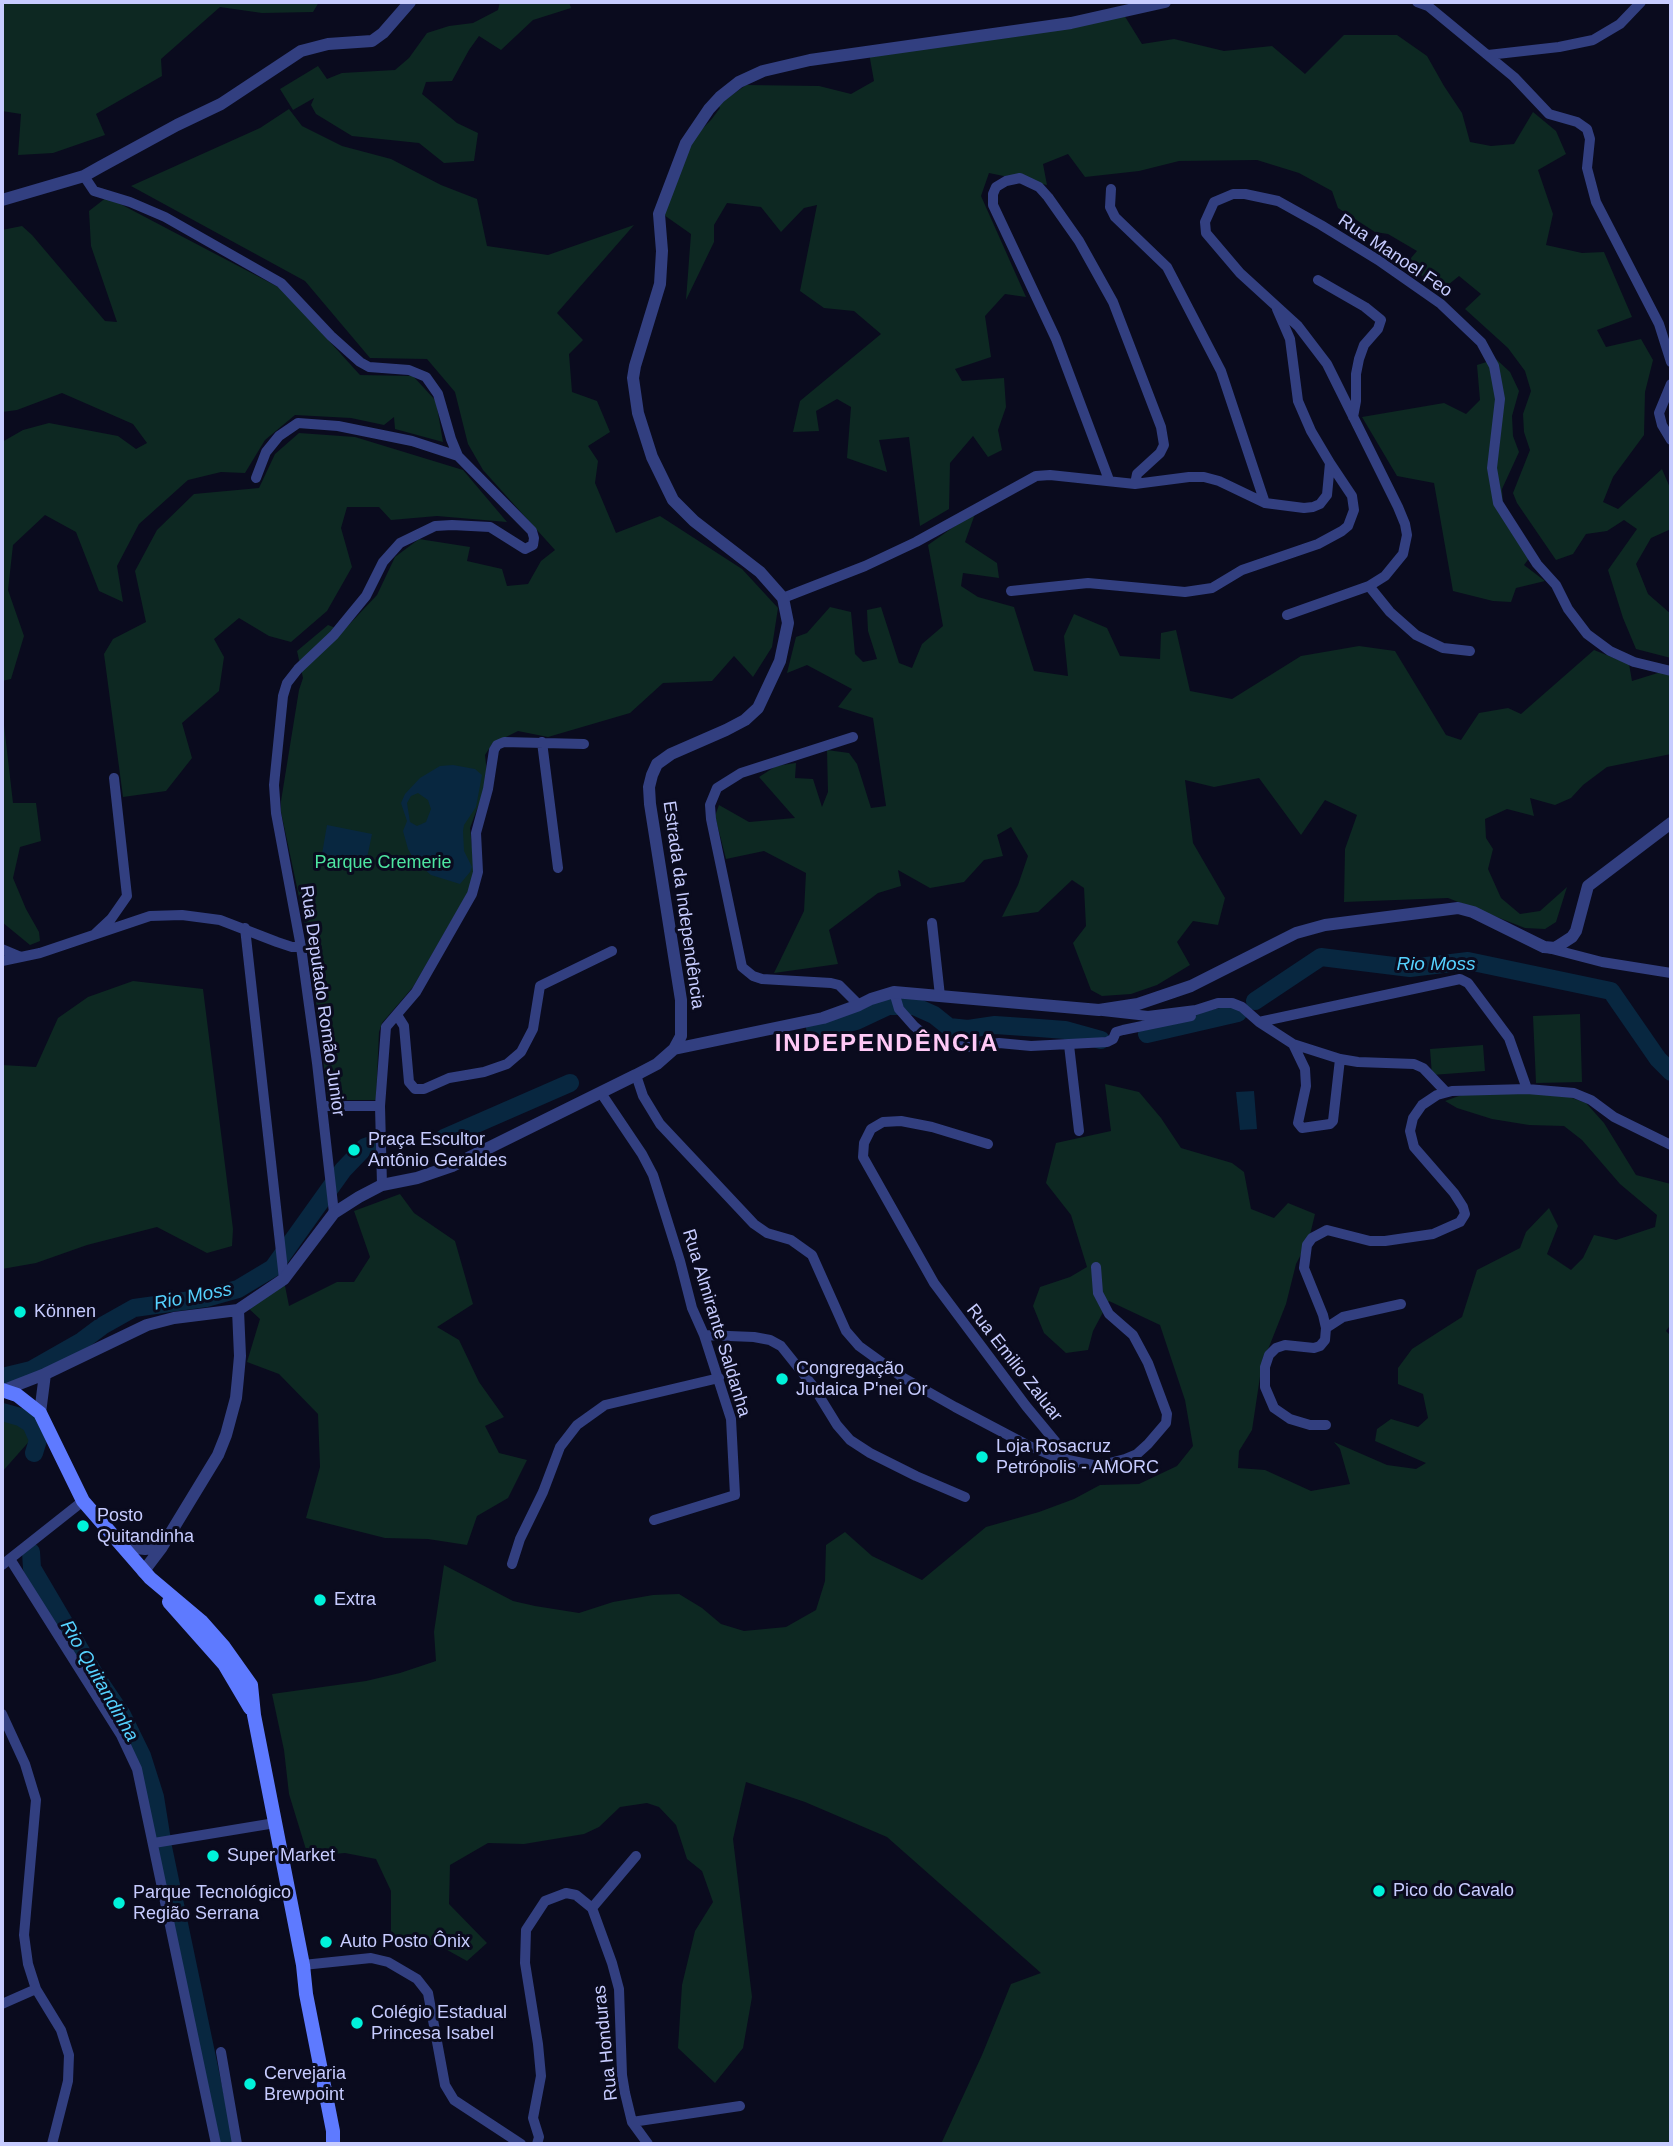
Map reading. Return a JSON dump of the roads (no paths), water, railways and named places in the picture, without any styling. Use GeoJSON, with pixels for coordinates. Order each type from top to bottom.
{"type":"FeatureCollection","features":[{"type":"Feature","properties":{"kind":"main road"},"geometry":{"type":"LineString","coordinates":[[3,1390],[18,1395],[40,1413],[83,1501],[224,1664],[254,1715]]}},
{"type":"Feature","properties":{"kind":"main road"},"geometry":{"type":"LineString","coordinates":[[146,1575],[201,1621],[251,1685],[254,1715],[303,1965],[333,2131],[333,2144]]}},
{"type":"Feature","properties":{"kind":"street"},"geometry":{"type":"LineString","coordinates":[[2,200],[84,176],[221,104],[301,51],[328,44],[372,41],[383,33],[410,2]]}},
{"type":"Feature","properties":{"kind":"street"},"geometry":{"type":"LineString","coordinates":[[1165,2],[1071,23],[810,60],[764,71],[730,88],[695,128],[672,177],[659,214],[662,267],[660,284],[635,366],[634,378],[638,413],[652,457],[673,500],[694,521],[760,572],[783,598],[865,566],[916,542],[1036,476],[1135,484],[1204,477],[1219,481],[1265,503],[1312,508],[1320,504],[1327,495],[1330,463]]}},
{"type":"Feature","properties":{"kind":"street"},"geometry":{"type":"LineString","coordinates":[[1417,2],[1428,6],[1514,77],[1549,114],[1577,122],[1587,129],[1590,139],[1587,168],[1596,202],[1659,324],[1671,362]]}},
{"type":"Feature","properties":{"kind":"street"},"geometry":{"type":"LineString","coordinates":[[1488,55],[1559,47],[1592,40],[1620,23],[1641,2]]}},
{"type":"Feature","properties":{"kind":"street","name":"Rua Deputado Romão Junior"},"geometry":{"type":"LineString","coordinates":[[84,176],[94,191],[165,217],[281,283],[331,336],[360,362],[369,367],[409,370],[426,377],[438,394],[458,456],[532,531],[535,541],[530,548],[525,549],[490,527],[452,525],[435,526],[400,543],[383,562],[366,596],[334,635],[298,669],[287,683],[283,696],[274,785],[276,813],[301,947],[323,1106],[334,1212]]}},
{"type":"Feature","properties":{"kind":"street"},"geometry":{"type":"LineString","coordinates":[[1109,480],[1056,339],[993,205],[993,194],[1000,184],[1012,179],[1020,178],[1039,187],[1079,241],[1113,302],[1161,427],[1164,445],[1160,453],[1137,474],[1135,484]]}},
{"type":"Feature","properties":{"kind":"street"},"geometry":{"type":"LineString","coordinates":[[1111,189],[1110,208],[1115,217],[1167,267],[1221,371],[1265,503]]}},
{"type":"Feature","properties":{"kind":"street","name":"Rua Manoel Feo"},"geometry":{"type":"LineString","coordinates":[[1369,586],[1385,576],[1406,546],[1405,524],[1338,383],[1312,342],[1221,252],[1206,233],[1208,212],[1214,202],[1223,197],[1245,194],[1278,201],[1321,225],[1378,260],[1441,304],[1481,342],[1494,366],[1500,399],[1492,468],[1498,503],[1587,634],[1609,651],[1634,662],[1671,671]]}},
{"type":"Feature","properties":{"kind":"street"},"geometry":{"type":"LineString","coordinates":[[1318,280],[1366,307],[1381,320],[1378,329],[1364,345],[1359,359],[1352,417]]}},
{"type":"Feature","properties":{"kind":"street"},"geometry":{"type":"LineString","coordinates":[[1011,591],[1088,583],[1185,592],[1212,588],[1242,570],[1318,544],[1348,526],[1353,510],[1352,496],[1311,431],[1298,401],[1290,340],[1275,306]]}},
{"type":"Feature","properties":{"kind":"street"},"geometry":{"type":"LineString","coordinates":[[1671,384],[1659,413],[1666,435],[1671,440]]}},
{"type":"Feature","properties":{"kind":"street"},"geometry":{"type":"LineString","coordinates":[[256,478],[266,452],[279,436],[298,423],[338,426],[401,438],[458,456]]}},
{"type":"Feature","properties":{"kind":"street"},"geometry":{"type":"LineString","coordinates":[[1287,615],[1369,586],[1390,612],[1416,635],[1443,648],[1470,650]]}},
{"type":"Feature","properties":{"kind":"street","name":"Estrada da Independência"},"geometry":{"type":"LineString","coordinates":[[674,1049],[681,1036],[681,1000],[649,787],[657,764],[671,754],[736,725],[758,708],[773,677],[786,636],[788,623],[783,598]]}},
{"type":"Feature","properties":{"kind":"street"},"geometry":{"type":"LineString","coordinates":[[853,737],[741,773],[717,788],[710,805],[742,967],[762,979],[839,985],[859,1005]]}},
{"type":"Feature","properties":{"kind":"street"},"geometry":{"type":"LineString","coordinates":[[382,1185],[380,1106],[386,1027],[416,992],[472,894],[478,872],[476,833],[496,745],[504,742],[584,744]]}},
{"type":"Feature","properties":{"kind":"street"},"geometry":{"type":"LineString","coordinates":[[542,742],[558,868]]}},
{"type":"Feature","properties":{"kind":"street"},"geometry":{"type":"LineString","coordinates":[[92,936],[111,919],[124,904],[127,896],[114,778]]}},
{"type":"Feature","properties":{"kind":"street"},"geometry":{"type":"LineString","coordinates":[[1544,947],[1555,948],[1572,937],[1579,924],[1588,886],[1671,823]]}},
{"type":"Feature","properties":{"kind":"street"},"geometry":{"type":"LineString","coordinates":[[1099,1010],[1162,997],[1227,970],[1296,933],[1325,925],[1458,908],[1473,912],[1544,947],[1602,962],[1671,973]]}},
{"type":"Feature","properties":{"kind":"street"},"geometry":{"type":"LineString","coordinates":[[2,961],[92,936],[150,916],[201,916],[245,928],[292,947],[301,947]]}},
{"type":"Feature","properties":{"kind":"street"},"geometry":{"type":"LineString","coordinates":[[932,923],[940,996]]}},
{"type":"Feature","properties":{"kind":"street"},"geometry":{"type":"LineString","coordinates":[[245,928],[284,1279]]}},
{"type":"Feature","properties":{"kind":"street"},"geometry":{"type":"LineString","coordinates":[[2,949],[21,957]]}},
{"type":"Feature","properties":{"kind":"street"},"geometry":{"type":"LineString","coordinates":[[397,1015],[402,1020],[405,1031],[411,1087],[424,1089],[449,1078],[484,1072],[507,1064],[521,1052],[533,1029],[540,986],[612,951]]}},
{"type":"Feature","properties":{"kind":"street"},"geometry":{"type":"LineString","coordinates":[[1259,1022],[1460,979],[1468,983],[1509,1038],[1527,1089]]}},
{"type":"Feature","properties":{"kind":"street"},"geometry":{"type":"LineString","coordinates":[[894,992],[898,1009],[926,1036],[974,1047],[999,1043],[1031,1046],[1107,1042],[1114,1039],[1116,1032],[1191,1017],[1196,1010]]}},
{"type":"Feature","properties":{"kind":"street"},"geometry":{"type":"LineString","coordinates":[[3,1390],[45,1374],[147,1325],[174,1318],[238,1310],[284,1279],[334,1212],[382,1185],[433,1174],[636,1076],[657,1064],[674,1049],[823,1018],[894,992],[1149,1016],[1196,1010],[1218,1003],[1232,1003],[1242,1007],[1259,1022],[1293,1044],[1358,1062],[1414,1064],[1423,1068],[1446,1092]]}},
{"type":"Feature","properties":{"kind":"street"},"geometry":{"type":"LineString","coordinates":[[1293,1044],[1305,1069],[1306,1086],[1298,1124],[1302,1128],[1330,1124],[1333,1121],[1340,1059]]}},
{"type":"Feature","properties":{"kind":"street"},"geometry":{"type":"LineString","coordinates":[[1069,1045],[1079,1131]]}},
{"type":"Feature","properties":{"kind":"street"},"geometry":{"type":"LineString","coordinates":[[636,1076],[643,1096],[660,1124],[754,1224],[767,1233],[791,1240],[813,1255],[846,1331],[859,1346],[902,1377],[1027,1446],[1056,1459],[1098,1466],[1125,1459],[1142,1449],[1166,1423],[1167,1414],[1148,1363],[1133,1335],[1109,1314],[1098,1293],[1096,1267]]}},
{"type":"Feature","properties":{"kind":"street"},"geometry":{"type":"LineString","coordinates":[[1326,1425],[1310,1425],[1290,1419],[1274,1408],[1265,1387],[1265,1367],[1269,1355],[1276,1348],[1285,1345],[1314,1348],[1325,1340],[1326,1328],[1304,1268],[1304,1255],[1312,1238],[1327,1230],[1370,1241],[1385,1241],[1433,1234],[1454,1226],[1464,1218],[1463,1207],[1454,1193],[1414,1147],[1410,1130],[1413,1118],[1422,1105],[1446,1092],[1527,1089],[1574,1093],[1591,1100],[1614,1117],[1671,1145]]}},
{"type":"Feature","properties":{"kind":"street","name":"Rua Almirante Saldanha"},"geometry":{"type":"LineString","coordinates":[[601,1093],[653,1175],[692,1308],[705,1335],[732,1419],[735,1495],[654,1520]]}},
{"type":"Feature","properties":{"kind":"street"},"geometry":{"type":"LineString","coordinates":[[323,1106],[380,1106]]}},
{"type":"Feature","properties":{"kind":"street","name":"Rua Emilio Zaluar"},"geometry":{"type":"LineString","coordinates":[[988,1144],[932,1127],[892,1121],[883,1122],[871,1129],[864,1143],[863,1157],[934,1283],[1063,1452],[1063,1459]]}},
{"type":"Feature","properties":{"kind":"street"},"geometry":{"type":"LineString","coordinates":[[1326,1328],[1343,1317],[1401,1304]]}},
{"type":"Feature","properties":{"kind":"street"},"geometry":{"type":"LineString","coordinates":[[146,1575],[218,1455],[226,1435],[239,1378],[238,1310]]}},
{"type":"Feature","properties":{"kind":"street"},"geometry":{"type":"LineString","coordinates":[[705,1335],[754,1337],[770,1340],[781,1346],[813,1386],[836,1425],[850,1440],[916,1476],[965,1497]]}},
{"type":"Feature","properties":{"kind":"street"},"geometry":{"type":"LineString","coordinates":[[40,1413],[45,1374]]}},
{"type":"Feature","properties":{"kind":"street"},"geometry":{"type":"LineString","coordinates":[[512,1564],[520,1539],[544,1492],[560,1447],[577,1425],[605,1405],[719,1378]]}},
{"type":"Feature","properties":{"kind":"street"},"geometry":{"type":"LineString","coordinates":[[83,1501],[6,1562],[121,1735],[137,1769],[216,2144]]}},
{"type":"Feature","properties":{"kind":"street"},"geometry":{"type":"LineString","coordinates":[[121,1546],[145,1549],[162,1547]]}},
{"type":"Feature","properties":{"kind":"street"},"geometry":{"type":"LineString","coordinates":[[2,1714],[25,1764],[36,1800],[24,1935],[27,1964],[36,1989],[61,2030],[69,2056],[68,2081],[52,2144]]}},
{"type":"Feature","properties":{"kind":"street"},"geometry":{"type":"LineString","coordinates":[[154,1842],[275,1823]]}},
{"type":"Feature","properties":{"kind":"street"},"geometry":{"type":"LineString","coordinates":[[537,2144],[539,2137],[534,2118],[541,2076],[525,1963],[526,1930],[545,1901],[566,1892],[576,1895],[592,1908],[636,1856]]}},
{"type":"Feature","properties":{"kind":"street","name":"Rua Honduras"},"geometry":{"type":"LineString","coordinates":[[592,1908],[619,1989],[622,2075],[632,2122],[648,2144]]}},
{"type":"Feature","properties":{"kind":"street"},"geometry":{"type":"LineString","coordinates":[[303,1965],[371,1958],[388,1962],[417,1979],[428,1993],[445,2085],[454,2101],[521,2144]]}},
{"type":"Feature","properties":{"kind":"street"},"geometry":{"type":"LineString","coordinates":[[2,2004],[36,1989]]}},
{"type":"Feature","properties":{"kind":"street"},"geometry":{"type":"LineString","coordinates":[[221,2052],[237,2144]]}},
{"type":"Feature","properties":{"kind":"street"},"geometry":{"type":"LineString","coordinates":[[632,2122],[740,2106]]}},
{"type":"Feature","properties":{"kind":"water"},"geometry":{"type":"Polygon","coordinates":[[[453,765],[475,769],[482,775],[476,807],[463,831],[464,851],[472,867],[460,884],[431,875],[414,860],[403,831],[407,821],[401,803],[405,794],[420,778],[440,766],[453,765]],[[418,793],[411,796],[407,803],[410,822],[417,826],[426,822],[431,809],[428,800],[418,793]]]}},
{"type":"Feature","properties":{"kind":"water"},"geometry":{"type":"Polygon","coordinates":[[[327,825],[372,834],[366,863],[322,854],[327,825]]]}},
{"type":"Feature","properties":{"kind":"water"},"geometry":{"type":"Polygon","coordinates":[[[1254,1091],[1257,1129],[1240,1130],[1236,1092],[1254,1091]]]}},
{"type":"Feature","properties":{"kind":"waterway","name":"Rio Moss"},"geometry":{"type":"LineString","coordinates":[[1255,1001],[1321,957],[1410,968],[1468,961],[1611,991],[1658,1059],[1671,1072]]}},
{"type":"Feature","properties":{"kind":"waterway","name":"Rio Moss"},"geometry":{"type":"LineString","coordinates":[[815,1028],[826,1029],[856,1021],[888,1006],[914,1006],[934,1015],[949,1027],[968,1029],[995,1025],[1065,1030],[1101,1040]]}},
{"type":"Feature","properties":{"kind":"waterway","name":"Rio Moss"},"geometry":{"type":"LineString","coordinates":[[1147,1034],[1238,1013]]}},
{"type":"Feature","properties":{"kind":"waterway","name":"Rio Moss"},"geometry":{"type":"LineString","coordinates":[[444,1138],[570,1083]]}},
{"type":"Feature","properties":{"kind":"waterway","name":"Rio Moss"},"geometry":{"type":"LineString","coordinates":[[2,1377],[31,1370],[134,1308],[206,1298],[238,1289],[273,1268],[343,1170],[365,1147],[377,1143]]}},
{"type":"Feature","properties":{"kind":"waterway","name":"Rio Quitandinha"},"geometry":{"type":"LineString","coordinates":[[2,1412],[20,1417],[31,1424],[38,1440],[34,1453]]}},
{"type":"Feature","properties":{"kind":"waterway","name":"Rio Quitandinha"},"geometry":{"type":"LineString","coordinates":[[31,1552],[32,1568],[95,1675],[122,1715],[142,1756],[155,1797],[225,2144]]}},
{"type":"Feature","properties":{"kind":"place","name":"Praça Escultor Antônio Geraldes"},"geometry":{"type":"Point","coordinates":[354,1150]}},
{"type":"Feature","properties":{"kind":"place","name":"Können"},"geometry":{"type":"Point","coordinates":[20,1312]}},
{"type":"Feature","properties":{"kind":"place","name":"Congregação Judaica P'nei Or"},"geometry":{"type":"Point","coordinates":[782,1379]}},
{"type":"Feature","properties":{"kind":"place","name":"Loja Rosacruz Petrópolis - AMORC"},"geometry":{"type":"Point","coordinates":[982,1457]}},
{"type":"Feature","properties":{"kind":"place","name":"Posto Quitandinha"},"geometry":{"type":"Point","coordinates":[83,1526]}},
{"type":"Feature","properties":{"kind":"place","name":"Extra"},"geometry":{"type":"Point","coordinates":[320,1600]}},
{"type":"Feature","properties":{"kind":"place","name":"Super Market"},"geometry":{"type":"Point","coordinates":[213,1856]}},
{"type":"Feature","properties":{"kind":"place","name":"Pico do Cavalo"},"geometry":{"type":"Point","coordinates":[1379,1891]}},
{"type":"Feature","properties":{"kind":"place","name":"Parque Tecnológico Região Serrana"},"geometry":{"type":"Point","coordinates":[119,1903]}},
{"type":"Feature","properties":{"kind":"place","name":"Auto Posto Ônix"},"geometry":{"type":"Point","coordinates":[326,1942]}},
{"type":"Feature","properties":{"kind":"place","name":"Colégio Estadual Princesa Isabel"},"geometry":{"type":"Point","coordinates":[357,2023]}},
{"type":"Feature","properties":{"kind":"place","name":"Cervejaria Brewpoint"},"geometry":{"type":"Point","coordinates":[250,2084]}},
{"type":"Feature","properties":{"kind":"district","name":"INDEPENDÊNCIA"},"geometry":{"type":"Point","coordinates":[887,1044]}},
{"type":"Feature","properties":{"kind":"park label","name":"Parque Cremerie"},"geometry":{"type":"Point","coordinates":[383,863]}}]}
